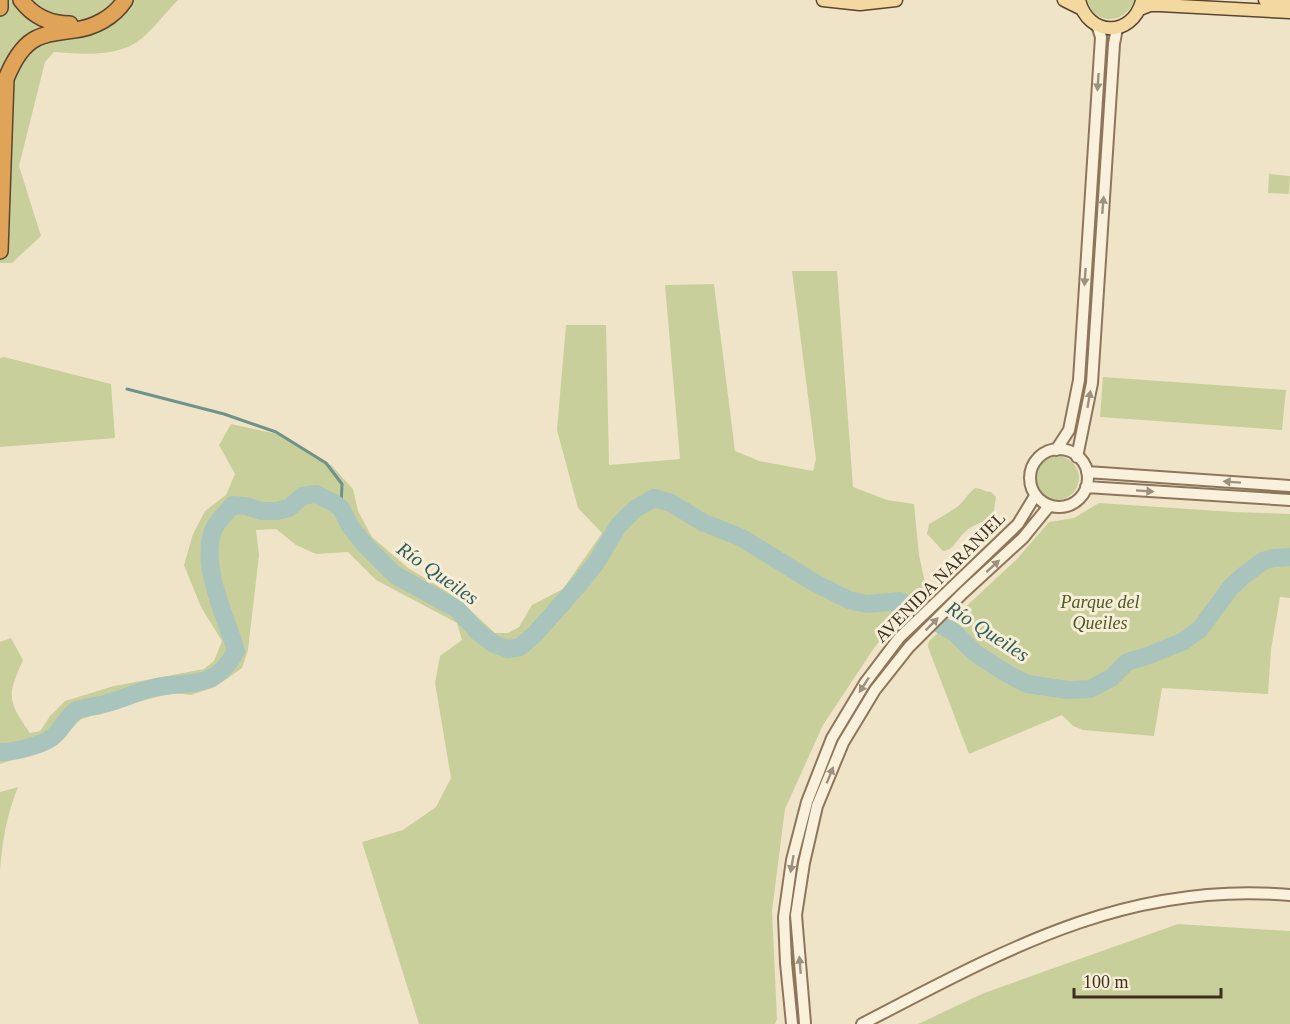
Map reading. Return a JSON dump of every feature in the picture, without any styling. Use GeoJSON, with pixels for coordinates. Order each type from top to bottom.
{"type":"FeatureCollection","features":[{"type":"Feature","properties":{"kind":"highway"},"geometry":{"type":"LineString","coordinates":[[0,0],[0,8]]}},
{"type":"Feature","properties":{"kind":"highway"},"geometry":{"type":"LineString","coordinates":[[21,0],[39,17],[63,24],[74,24],[103,14],[116,0]]}},
{"type":"Feature","properties":{"kind":"highway"},"geometry":{"type":"LineString","coordinates":[[0,251],[6,79],[11,66],[21,52],[35,39],[57,31],[91,26],[113,14],[125,0]]}},
{"type":"Feature","properties":{"kind":"main road"},"geometry":{"type":"LineString","coordinates":[[823,0],[860,4],[896,0]]}},
{"type":"Feature","properties":{"kind":"main road"},"geometry":{"type":"LineString","coordinates":[[1064,0],[1080,4],[1087,18],[1107,28],[1117,28],[1129,23],[1142,4],[1290,12]]}},
{"type":"Feature","properties":{"kind":"main road"},"geometry":{"type":"LineString","coordinates":[[1265,0],[1290,1]]}},
{"type":"Feature","properties":{"kind":"street"},"geometry":{"type":"LineString","coordinates":[[1056,450],[1069,430],[1078,380],[1101,37],[1097,25]]}},
{"type":"Feature","properties":{"kind":"street"},"geometry":{"type":"LineString","coordinates":[[1077,457],[1092,383],[1114,44],[1117,28]]}},
{"type":"Feature","properties":{"kind":"street"},"geometry":{"type":"LineString","coordinates":[[1056,450],[1064,450],[1077,457],[1084,464],[1087,472],[1086,487],[1076,502],[1058,507],[1048,506],[1035,496],[1029,480],[1036,460],[1045,453],[1056,450]]}},
{"type":"Feature","properties":{"kind":"street"},"geometry":{"type":"LineString","coordinates":[[1087,472],[1290,486]]}},
{"type":"Feature","properties":{"kind":"street"},"geometry":{"type":"LineString","coordinates":[[1086,487],[1290,500]]}},
{"type":"Feature","properties":{"kind":"street","name":"AVENIDA NARANJEL"},"geometry":{"type":"LineString","coordinates":[[792,1024],[784,916],[792,860],[807,802],[832,738],[865,683],[899,638],[1018,524],[1035,496]]}},
{"type":"Feature","properties":{"kind":"street","name":"AVENIDA NARANJEL"},"geometry":{"type":"LineString","coordinates":[[804,1024],[796,915],[804,863],[818,806],[843,743],[875,690],[914,642],[1023,538],[1048,506]]}},
{"type":"Feature","properties":{"kind":"street"},"geometry":{"type":"LineString","coordinates":[[862,1024],[1026,941],[1071,924],[1138,905],[1186,897],[1238,893],[1290,897]]}},
{"type":"Feature","properties":{"kind":"street"},"geometry":{"type":"LineString","coordinates":[[873,1024],[1023,948],[1099,919],[1176,903],[1236,898],[1290,897]]}},
{"type":"Feature","properties":{"kind":"street"},"geometry":{"type":"LineString","coordinates":[[804,1024],[812,1024]]}},
{"type":"Feature","properties":{"kind":"green space"},"geometry":{"type":"Polygon","coordinates":[[[0,0],[178,0],[134,44],[105,53],[54,52],[45,62],[19,166],[41,236],[12,263],[0,263],[0,0]]]}},
{"type":"Feature","properties":{"kind":"green space"},"geometry":{"type":"Polygon","coordinates":[[[1087,0],[1134,0],[1124,14],[1110,19],[1096,14],[1087,0]]]}},
{"type":"Feature","properties":{"kind":"green space"},"geometry":{"type":"Polygon","coordinates":[[[1269,174],[1290,176],[1289,194],[1268,193],[1269,174]]]}},
{"type":"Feature","properties":{"kind":"green space"},"geometry":{"type":"Polygon","coordinates":[[[792,271],[837,271],[853,487],[887,500],[914,504],[919,555],[926,587],[874,648],[823,725],[785,809],[772,911],[777,1019],[775,1024],[419,1024],[362,842],[403,830],[436,807],[451,778],[435,683],[440,656],[462,640],[457,623],[376,580],[348,552],[316,554],[296,545],[276,529],[256,530],[259,555],[248,650],[242,668],[215,687],[191,695],[174,693],[111,708],[80,720],[48,749],[0,764],[0,642],[11,638],[23,660],[14,682],[12,698],[17,713],[30,733],[40,731],[50,716],[65,701],[114,686],[204,669],[214,661],[222,641],[201,607],[184,565],[193,534],[205,511],[226,495],[235,474],[219,445],[231,424],[282,435],[332,466],[353,489],[358,511],[372,537],[408,568],[456,597],[495,633],[508,633],[519,627],[532,605],[563,589],[602,533],[578,508],[557,430],[566,325],[606,325],[609,465],[680,459],[665,285],[714,284],[735,451],[759,461],[813,471],[816,459],[792,271]]]}},
{"type":"Feature","properties":{"kind":"green space"},"geometry":{"type":"Polygon","coordinates":[[[4,357],[111,384],[115,438],[0,447],[0,358],[4,357]]]}},
{"type":"Feature","properties":{"kind":"green space"},"geometry":{"type":"Polygon","coordinates":[[[1103,377],[1286,390],[1282,430],[1100,417],[1103,377]]]}},
{"type":"Feature","properties":{"kind":"green space"},"geometry":{"type":"Polygon","coordinates":[[[1057,456],[1066,457],[1073,462],[1078,469],[1078,487],[1073,494],[1066,499],[1057,500],[1048,499],[1041,494],[1036,487],[1035,478],[1036,469],[1041,462],[1048,457],[1057,456]]]}},
{"type":"Feature","properties":{"kind":"green space"},"geometry":{"type":"Polygon","coordinates":[[[975,488],[991,492],[996,497],[993,516],[971,528],[952,547],[943,551],[927,534],[929,524],[957,507],[975,488]]]}},
{"type":"Feature","properties":{"kind":"green space","name":"Parque del Queiles"},"geometry":{"type":"Polygon","coordinates":[[[1099,503],[1290,514],[1290,598],[1280,597],[1271,650],[1268,694],[1162,688],[1154,736],[1083,730],[1073,726],[1062,715],[969,754],[928,647],[929,641],[1017,559],[1049,522],[1074,518],[1099,503]]]}},
{"type":"Feature","properties":{"kind":"green space"},"geometry":{"type":"Polygon","coordinates":[[[18,787],[6,828],[0,871],[0,792],[18,787]]]}},
{"type":"Feature","properties":{"kind":"green space"},"geometry":{"type":"Polygon","coordinates":[[[1178,924],[1290,931],[1290,1024],[918,1024],[984,993],[1178,924]]]}},
{"type":"Feature","properties":{"kind":"waterway"},"geometry":{"type":"LineString","coordinates":[[127,389],[224,414],[276,432],[326,463],[342,484],[341,508]]}},
{"type":"Feature","properties":{"kind":"waterway","name":"Río Queiles"},"geometry":{"type":"LineString","coordinates":[[0,752],[38,745],[51,738],[77,710],[157,687],[202,681],[220,672],[236,651],[212,575],[210,545],[214,528],[233,505],[261,511],[277,511],[289,508],[302,496],[316,494],[332,502],[341,508],[350,526],[365,545],[395,575],[457,609],[478,632],[494,644],[508,649],[520,647],[535,634],[580,583],[596,563],[618,526],[635,509],[654,498],[671,503],[704,523]]}},
{"type":"Feature","properties":{"kind":"waterway","name":"Río Queiles"},"geometry":{"type":"LineString","coordinates":[[710,525],[742,538],[815,583],[849,600],[867,604],[900,601],[955,633],[975,653],[1027,684],[1068,690],[1090,689],[1111,678],[1127,662],[1184,641],[1200,629],[1231,587],[1243,576],[1263,561],[1290,557]]}}]}
